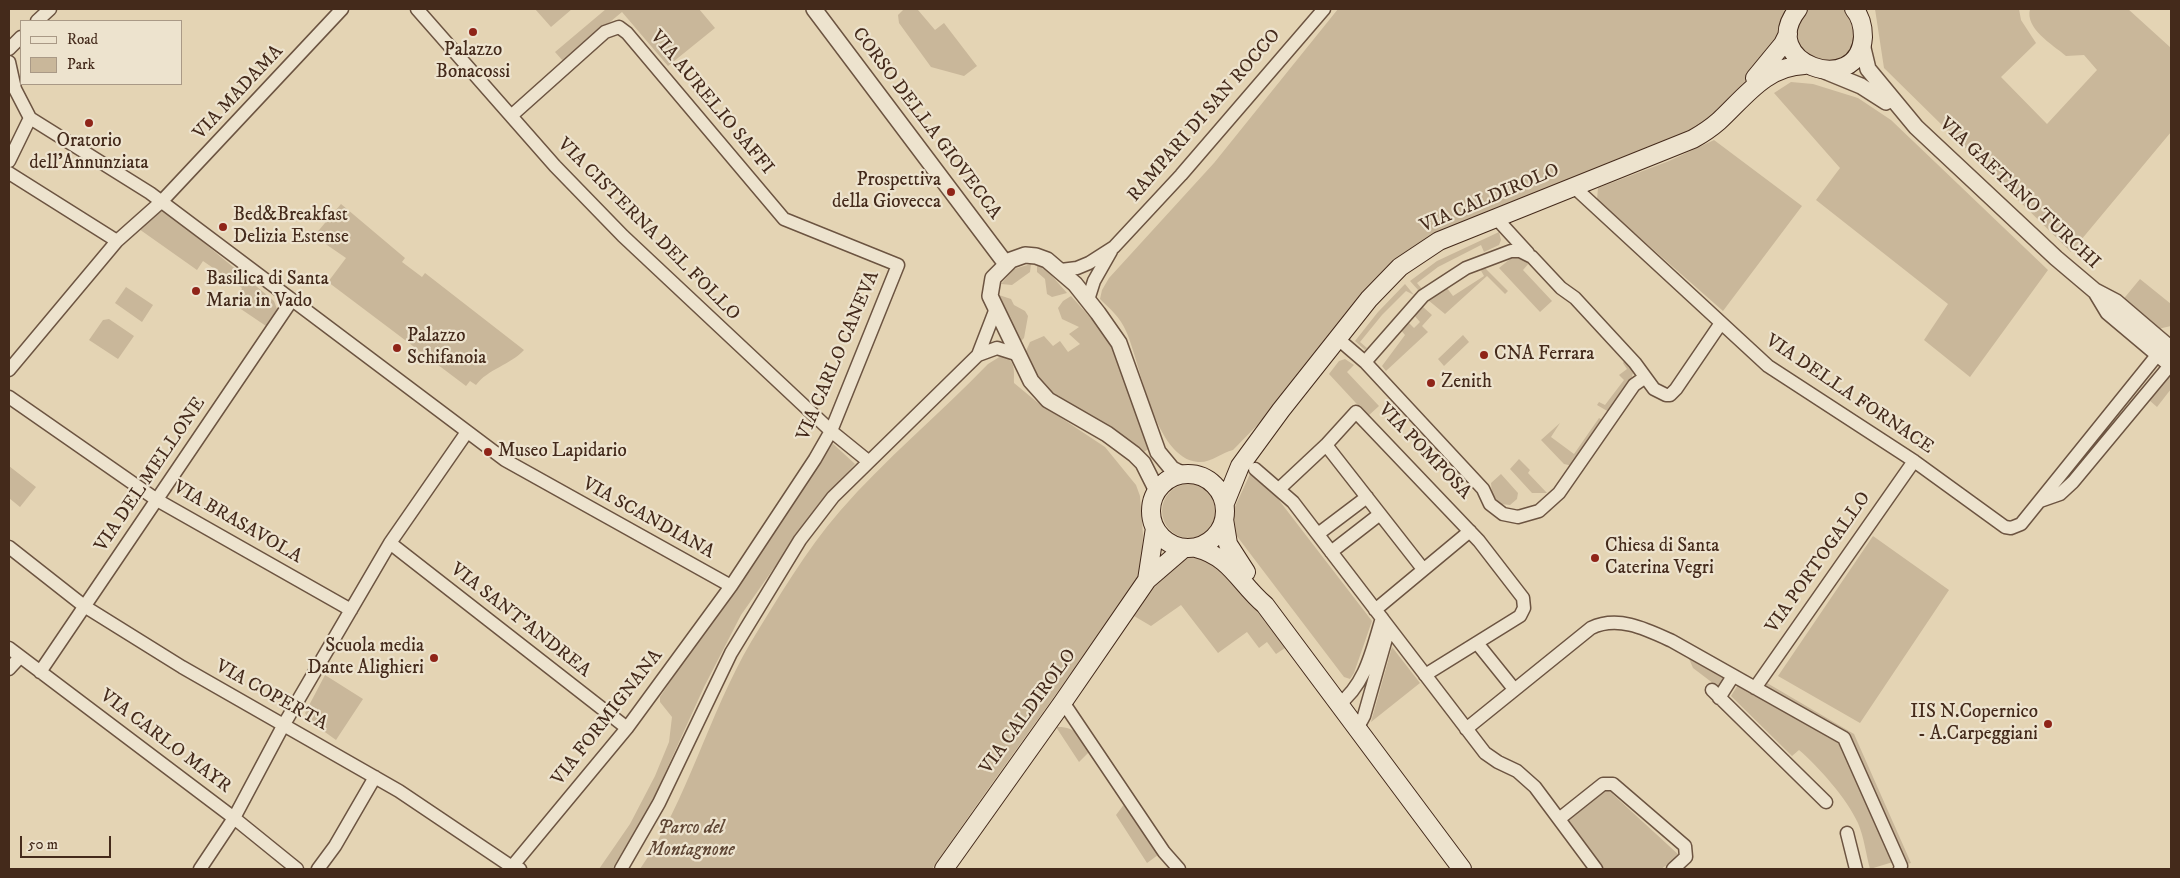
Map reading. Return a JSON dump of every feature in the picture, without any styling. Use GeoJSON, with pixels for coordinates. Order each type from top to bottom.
{"type":"FeatureCollection","features":[{"type":"Feature","properties":{"kind":"main road"},"geometry":{"type":"LineString","coordinates":[[1854,9],[1863,28],[1862,44]]}},
{"type":"Feature","properties":{"kind":"main road","name":"VIA CALDIROLO"},"geometry":{"type":"LineString","coordinates":[[1742,97],[1788,34],[1793,11]]}},
{"type":"Feature","properties":{"kind":"main road"},"geometry":{"type":"LineString","coordinates":[[1788,34],[1794,54],[1805,65]]}},
{"type":"Feature","properties":{"kind":"main road","name":"VIA CALDIROLO"},"geometry":{"type":"LineString","coordinates":[[944,869],[1064,702],[1147,580],[1190,548],[1214,538],[1225,511],[1248,467],[1337,338],[1380,286],[1410,259],[1439,241],[1693,139],[1718,121],[1742,97],[1774,71],[1805,65],[1822,70],[1836,69],[1847,65],[1855,57],[1862,44]]}},
{"type":"Feature","properties":{"kind":"main road"},"geometry":{"type":"LineString","coordinates":[[1157,491],[1168,479],[1182,474],[1205,478],[1248,467]]}},
{"type":"Feature","properties":{"kind":"main road"},"geometry":{"type":"LineString","coordinates":[[1205,478],[1218,489],[1225,511],[1228,544],[1258,588],[1265,605]]}},
{"type":"Feature","properties":{"kind":"main road","name":"VIA CALDIROLO"},"geometry":{"type":"LineString","coordinates":[[1147,580],[1155,528],[1152,511],[1157,491]]}},
{"type":"Feature","properties":{"kind":"main road"},"geometry":{"type":"LineString","coordinates":[[1155,528],[1162,538],[1221,558],[1251,593],[1265,605],[1462,869]]}},
{"type":"Feature","properties":{"kind":"street"},"geometry":{"type":"LineString","coordinates":[[38,20],[50,9]]}},
{"type":"Feature","properties":{"kind":"street","name":"VIA MADAMA"},"geometry":{"type":"LineString","coordinates":[[9,370],[117,241],[162,201],[342,9]]}},
{"type":"Feature","properties":{"kind":"street","name":"VIA CISTERNA DEL FOLLO"},"geometry":{"type":"LineString","coordinates":[[417,9],[555,166],[623,236],[831,431],[868,461]]}},
{"type":"Feature","properties":{"kind":"street","name":"CORSO DELLA GIOVECCA"},"geometry":{"type":"LineString","coordinates":[[814,9],[1006,264]]}},
{"type":"Feature","properties":{"kind":"street","name":"RAMPARI DI SAN ROCCO"},"geometry":{"type":"LineString","coordinates":[[1088,300],[1094,281],[1114,247],[1186,168],[1324,9]]}},
{"type":"Feature","properties":{"kind":"street","name":"VIA AURELIO SAFFI"},"geometry":{"type":"LineString","coordinates":[[511,116],[606,32],[619,27],[627,33],[784,219],[898,265]]}},
{"type":"Feature","properties":{"kind":"street"},"geometry":{"type":"LineString","coordinates":[[9,49],[20,38]]}},
{"type":"Feature","properties":{"kind":"street","name":"VIA GAETANO TURCHI"},"geometry":{"type":"LineString","coordinates":[[1862,44],[1868,69],[1916,127]]}},
{"type":"Feature","properties":{"kind":"street"},"geometry":{"type":"LineString","coordinates":[[9,62],[15,89],[30,118],[9,160]]}},
{"type":"Feature","properties":{"kind":"street","name":"VIA GAETANO TURCHI"},"geometry":{"type":"LineString","coordinates":[[1822,70],[1862,86],[1878,96],[1916,127],[2006,213],[2112,307],[2167,347],[2171,364]]}},
{"type":"Feature","properties":{"kind":"street","name":"VIA SCANDIANA"},"geometry":{"type":"LineString","coordinates":[[30,118],[162,201],[467,432],[534,478],[731,586]]}},
{"type":"Feature","properties":{"kind":"street"},"geometry":{"type":"LineString","coordinates":[[9,173],[117,241]]}},
{"type":"Feature","properties":{"kind":"street","name":"VIA DELLA FORNACE"},"geometry":{"type":"LineString","coordinates":[[1574,187],[1755,356],[1914,461],[1999,523],[2011,528],[2016,527],[2038,502]]}},
{"type":"Feature","properties":{"kind":"street"},"geometry":{"type":"LineString","coordinates":[[1496,218],[1504,232],[1503,254]]}},
{"type":"Feature","properties":{"kind":"street"},"geometry":{"type":"LineString","coordinates":[[1496,218],[1561,288],[1582,305],[1635,363],[1644,378],[1654,389],[1666,395],[1670,395],[1721,323]]}},
{"type":"Feature","properties":{"kind":"street","name":"RAMPARI DI SAN ROCCO"},"geometry":{"type":"LineString","coordinates":[[1061,270],[1083,266],[1114,247]]}},
{"type":"Feature","properties":{"kind":"street"},"geometry":{"type":"LineString","coordinates":[[1365,362],[1423,296],[1466,268],[1503,254],[1520,251],[1532,257]]}},
{"type":"Feature","properties":{"kind":"street"},"geometry":{"type":"LineString","coordinates":[[1157,491],[1143,463],[1134,454],[1107,434],[1048,400],[1040,393],[1016,354],[995,311],[990,289],[996,274],[1006,264],[1018,257],[1032,255],[1041,257],[1061,270],[1088,300],[1119,343],[1158,452],[1172,469],[1182,474]]}},
{"type":"Feature","properties":{"kind":"street","name":"VIA CARLO CANEVA"},"geometry":{"type":"LineString","coordinates":[[731,586],[831,431],[898,265]]}},
{"type":"Feature","properties":{"kind":"street","name":"VIA DEL MELLONE"},"geometry":{"type":"LineString","coordinates":[[40,672],[292,300]]}},
{"type":"Feature","properties":{"kind":"street"},"geometry":{"type":"LineString","coordinates":[[621,869],[659,803],[715,684],[736,646],[816,518],[868,461],[978,354],[995,311]]}},
{"type":"Feature","properties":{"kind":"street"},"geometry":{"type":"LineString","coordinates":[[1337,338],[1365,362],[1483,489],[1490,504],[1511,517],[1527,516],[1539,511],[1559,493],[1638,380],[1644,378]]}},
{"type":"Feature","properties":{"kind":"street"},"geometry":{"type":"LineString","coordinates":[[2038,502],[2167,347]]}},
{"type":"Feature","properties":{"kind":"street"},"geometry":{"type":"LineString","coordinates":[[978,354],[997,348],[1016,354]]}},
{"type":"Feature","properties":{"kind":"street"},"geometry":{"type":"LineString","coordinates":[[2038,502],[2060,494],[2073,482],[2171,364]]}},
{"type":"Feature","properties":{"kind":"street"},"geometry":{"type":"LineString","coordinates":[[1627,396],[1636,391],[1654,389]]}},
{"type":"Feature","properties":{"kind":"street","name":"VIA BRASAVOLA"},"geometry":{"type":"LineString","coordinates":[[9,397],[157,500],[351,610]]}},
{"type":"Feature","properties":{"kind":"street","name":"VIA POMPOSA"},"geometry":{"type":"LineString","coordinates":[[1280,488],[1326,445],[1356,412],[1470,531],[1523,598],[1524,608],[1520,616],[1424,675]]}},
{"type":"Feature","properties":{"kind":"street"},"geometry":{"type":"LineString","coordinates":[[207,867],[283,726],[390,543],[467,432]]}},
{"type":"Feature","properties":{"kind":"street"},"geometry":{"type":"LineString","coordinates":[[1326,445],[1423,569]]}},
{"type":"Feature","properties":{"kind":"street"},"geometry":{"type":"LineString","coordinates":[[2078,452],[2090,462]]}},
{"type":"Feature","properties":{"kind":"street","name":"VIA PORTOGALLO"},"geometry":{"type":"LineString","coordinates":[[1755,688],[1914,461]]}},
{"type":"Feature","properties":{"kind":"street"},"geometry":{"type":"LineString","coordinates":[[1248,467],[1280,488],[1318,534],[1466,729],[1490,757],[1517,771],[1535,786],[1596,869]]}},
{"type":"Feature","properties":{"kind":"street"},"geometry":{"type":"LineString","coordinates":[[2062,472],[2073,482]]}},
{"type":"Feature","properties":{"kind":"street"},"geometry":{"type":"LineString","coordinates":[[1318,534],[1367,497]]}},
{"type":"Feature","properties":{"kind":"street"},"geometry":{"type":"LineString","coordinates":[[1331,552],[1380,514]]}},
{"type":"Feature","properties":{"kind":"street"},"geometry":{"type":"LineString","coordinates":[[1338,705],[1349,697],[1364,674],[1382,619],[1423,569],[1470,531]]}},
{"type":"Feature","properties":{"kind":"street","name":"VIA SANT'ANDREA"},"geometry":{"type":"LineString","coordinates":[[390,543],[626,728]]}},
{"type":"Feature","properties":{"kind":"street","name":"VIA COPERTA"},"geometry":{"type":"LineString","coordinates":[[9,547],[84,606],[283,726],[374,777],[514,868]]}},
{"type":"Feature","properties":{"kind":"street","name":"VIA FORMIGNANA"},"geometry":{"type":"LineString","coordinates":[[514,868],[626,728],[731,586]]}},
{"type":"Feature","properties":{"kind":"street"},"geometry":{"type":"LineString","coordinates":[[1357,729],[1364,716],[1382,619]]}},
{"type":"Feature","properties":{"kind":"street"},"geometry":{"type":"LineString","coordinates":[[1466,729],[1559,652],[1599,624],[1621,623],[1642,628],[1672,641],[1844,738],[1901,868],[1888,869]]}},
{"type":"Feature","properties":{"kind":"street"},"geometry":{"type":"LineString","coordinates":[[1477,643],[1514,689]]}},
{"type":"Feature","properties":{"kind":"street","name":"VIA CARLO MAYR"},"geometry":{"type":"LineString","coordinates":[[9,648],[234,818],[297,869]]}},
{"type":"Feature","properties":{"kind":"street"},"geometry":{"type":"LineString","coordinates":[[9,669],[20,657]]}},
{"type":"Feature","properties":{"kind":"street"},"geometry":{"type":"LineString","coordinates":[[1733,676],[1715,694],[1826,802]]}},
{"type":"Feature","properties":{"kind":"street"},"geometry":{"type":"LineString","coordinates":[[1064,702],[1164,852],[1179,869]]}},
{"type":"Feature","properties":{"kind":"street"},"geometry":{"type":"LineString","coordinates":[[318,869],[335,846],[374,777]]}},
{"type":"Feature","properties":{"kind":"street"},"geometry":{"type":"LineString","coordinates":[[1559,819],[1603,784],[1613,784],[1685,846],[1686,858],[1673,869]]}},
{"type":"Feature","properties":{"kind":"street"},"geometry":{"type":"LineString","coordinates":[[1847,833],[1856,869]]}},
{"type":"Feature","properties":{"kind":"green space"},"geometry":{"type":"Polygon","coordinates":[[[535,9],[572,9],[551,27],[535,9]]]}},
{"type":"Feature","properties":{"kind":"green space"},"geometry":{"type":"Polygon","coordinates":[[[606,9],[699,9],[715,28],[668,66],[622,12],[563,61],[555,52],[606,9]]]}},
{"type":"Feature","properties":{"kind":"green space"},"geometry":{"type":"Polygon","coordinates":[[[904,9],[918,10],[935,30],[944,23],[977,66],[964,76],[931,67],[899,23],[898,15],[904,9]]]}},
{"type":"Feature","properties":{"kind":"green space"},"geometry":{"type":"Polygon","coordinates":[[[1338,9],[1783,9],[1784,11],[1779,37],[1743,87],[1705,125],[1448,230],[1233,450],[1207,461],[1198,462],[1183,457],[1170,444],[1160,427],[1151,407],[1124,326],[1100,299],[1102,290],[1109,278],[1214,163],[1338,9]]]}},
{"type":"Feature","properties":{"kind":"green space"},"geometry":{"type":"Polygon","coordinates":[[[1808,9],[1844,9],[1849,13],[1857,32],[1851,51],[1835,63],[1806,57],[1799,45],[1796,26],[1802,14],[1808,9]]]}},
{"type":"Feature","properties":{"kind":"green space"},"geometry":{"type":"Polygon","coordinates":[[[1875,9],[2019,9],[2021,20],[2036,43],[2001,77],[2047,124],[2097,70],[2084,55],[2066,56],[2041,36],[2032,23],[2030,9],[2128,9],[2171,48],[2171,132],[2071,252],[1884,68],[1875,9]]]}},
{"type":"Feature","properties":{"kind":"green space"},"geometry":{"type":"Polygon","coordinates":[[[1791,82],[1813,84],[1858,98],[1891,120],[2048,270],[1970,377],[1924,340],[1948,304],[1816,200],[1840,168],[1774,93],[1791,82]]]}},
{"type":"Feature","properties":{"kind":"green space"},"geometry":{"type":"Polygon","coordinates":[[[1714,140],[1802,206],[1723,311],[1597,200],[1598,188],[1669,161],[1714,140]]]}},
{"type":"Feature","properties":{"kind":"green space"},"geometry":{"type":"Polygon","coordinates":[[[341,204],[405,258],[402,262],[422,277],[425,273],[524,350],[512,360],[487,375],[476,385],[470,381],[466,386],[328,282],[346,258],[314,236],[341,204]]]}},
{"type":"Feature","properties":{"kind":"green space"},"geometry":{"type":"Polygon","coordinates":[[[162,208],[274,301],[277,309],[266,326],[232,303],[242,288],[203,261],[197,270],[139,229],[162,208]]]}},
{"type":"Feature","properties":{"kind":"green space"},"geometry":{"type":"Polygon","coordinates":[[[1499,232],[1501,240],[1499,245],[1484,252],[1481,245],[1438,267],[1417,283],[1422,289],[1419,291],[1410,281],[1437,261],[1499,232]]]}},
{"type":"Feature","properties":{"kind":"green space"},"geometry":{"type":"Polygon","coordinates":[[[1515,255],[1530,262],[1523,270],[1552,301],[1540,312],[1499,268],[1515,255]]]}},
{"type":"Feature","properties":{"kind":"green space"},"geometry":{"type":"Polygon","coordinates":[[[1031,264],[1030,272],[1012,285],[1001,284],[1014,269],[1031,264]]]}},
{"type":"Feature","properties":{"kind":"green space"},"geometry":{"type":"Polygon","coordinates":[[[1037,265],[1044,267],[1067,293],[1052,297],[1047,294],[1045,279],[1037,272],[1037,265]]]}},
{"type":"Feature","properties":{"kind":"green space"},"geometry":{"type":"Polygon","coordinates":[[[1483,266],[1508,291],[1505,294],[1487,276],[1445,314],[1428,300],[1447,288],[1453,296],[1484,276],[1479,267],[1483,266]]]}},
{"type":"Feature","properties":{"kind":"green space"},"geometry":{"type":"Polygon","coordinates":[[[2140,279],[2171,304],[2171,326],[2158,329],[2121,302],[2140,279]]]}},
{"type":"Feature","properties":{"kind":"green space"},"geometry":{"type":"Polygon","coordinates":[[[1405,284],[1414,295],[1406,291],[1382,315],[1360,342],[1367,348],[1365,350],[1355,341],[1378,312],[1405,284]]]}},
{"type":"Feature","properties":{"kind":"green space"},"geometry":{"type":"Polygon","coordinates":[[[126,287],[153,305],[142,322],[115,303],[126,287]]]}},
{"type":"Feature","properties":{"kind":"green space"},"geometry":{"type":"Polygon","coordinates":[[[999,295],[1011,299],[1014,305],[1025,311],[1028,316],[1024,338],[1021,341],[999,295]]]}},
{"type":"Feature","properties":{"kind":"green space"},"geometry":{"type":"Polygon","coordinates":[[[1071,296],[1112,342],[1151,447],[1141,454],[1088,421],[1062,402],[1042,383],[1035,372],[1026,351],[1030,342],[1044,336],[1053,346],[1060,341],[1068,352],[1080,344],[1069,334],[1079,327],[1062,319],[1058,308],[1063,301],[1071,296]]]}},
{"type":"Feature","properties":{"kind":"green space"},"geometry":{"type":"Polygon","coordinates":[[[1422,306],[1432,315],[1422,326],[1428,332],[1386,371],[1382,366],[1405,335],[1399,328],[1406,320],[1414,328],[1420,322],[1413,314],[1422,306]]]}},
{"type":"Feature","properties":{"kind":"green space"},"geometry":{"type":"Polygon","coordinates":[[[109,319],[134,336],[118,359],[89,340],[103,320],[109,319]]]}},
{"type":"Feature","properties":{"kind":"green space"},"geometry":{"type":"Polygon","coordinates":[[[1463,335],[1469,342],[1444,366],[1438,359],[1463,335]]]}},
{"type":"Feature","properties":{"kind":"green space","name":"Parco del Montagnone"},"geometry":{"type":"Polygon","coordinates":[[[1001,356],[1006,357],[1012,362],[1014,383],[1037,402],[1105,447],[1136,485],[1140,496],[1143,535],[1141,565],[1137,580],[932,869],[640,869],[672,815],[736,670],[751,642],[804,558],[840,511],[875,473],[988,364],[1001,356]]]}},
{"type":"Feature","properties":{"kind":"green space"},"geometry":{"type":"Polygon","coordinates":[[[1626,358],[1633,373],[1631,380],[1609,412],[1597,405],[1599,402],[1605,405],[1624,380],[1619,375],[1627,369],[1623,363],[1626,358]]]}},
{"type":"Feature","properties":{"kind":"green space"},"geometry":{"type":"Polygon","coordinates":[[[1345,359],[1354,365],[1347,372],[1379,406],[1368,416],[1329,374],[1339,361],[1345,359]]]}},
{"type":"Feature","properties":{"kind":"green space"},"geometry":{"type":"Polygon","coordinates":[[[2171,374],[2171,389],[2157,407],[2149,400],[2171,374]]]}},
{"type":"Feature","properties":{"kind":"green space"},"geometry":{"type":"Polygon","coordinates":[[[1599,418],[1604,421],[1573,466],[1564,464],[1541,440],[1560,423],[1551,437],[1574,454],[1599,418]]]}},
{"type":"Feature","properties":{"kind":"green space"},"geometry":{"type":"Polygon","coordinates":[[[830,441],[855,464],[821,501],[741,615],[704,687],[651,804],[612,869],[599,869],[630,824],[655,776],[669,742],[672,717],[660,702],[660,697],[830,441]]]}},
{"type":"Feature","properties":{"kind":"green space"},"geometry":{"type":"Polygon","coordinates":[[[1519,459],[1530,470],[1528,473],[1547,493],[1532,493],[1510,469],[1519,459]]]}},
{"type":"Feature","properties":{"kind":"green space"},"geometry":{"type":"Polygon","coordinates":[[[9,466],[36,487],[20,507],[9,498],[9,466]]]}},
{"type":"Feature","properties":{"kind":"green space"},"geometry":{"type":"Polygon","coordinates":[[[1250,474],[1268,486],[1372,621],[1354,673],[1350,679],[1344,677],[1236,535],[1233,511],[1250,474]]]}},
{"type":"Feature","properties":{"kind":"green space"},"geometry":{"type":"Polygon","coordinates":[[[1501,474],[1518,493],[1517,499],[1510,505],[1500,504],[1492,494],[1491,483],[1501,474]]]}},
{"type":"Feature","properties":{"kind":"green space"},"geometry":{"type":"Polygon","coordinates":[[[1189,484],[1199,486],[1208,492],[1214,501],[1216,511],[1214,521],[1208,530],[1199,536],[1189,538],[1179,536],[1170,530],[1164,521],[1162,511],[1164,501],[1170,492],[1179,486],[1189,484]]]}},
{"type":"Feature","properties":{"kind":"green space"},"geometry":{"type":"Polygon","coordinates":[[[1873,536],[1949,590],[1860,723],[1778,676],[1873,536]]]}},
{"type":"Feature","properties":{"kind":"green space"},"geometry":{"type":"Polygon","coordinates":[[[1187,554],[1198,554],[1221,564],[1285,648],[1276,654],[1267,642],[1259,648],[1247,632],[1218,653],[1181,605],[1151,626],[1134,616],[1159,581],[1187,554]]]}},
{"type":"Feature","properties":{"kind":"green space"},"geometry":{"type":"Polygon","coordinates":[[[1392,647],[1420,683],[1371,722],[1392,647]]]}},
{"type":"Feature","properties":{"kind":"green space"},"geometry":{"type":"Polygon","coordinates":[[[1687,654],[1726,677],[1718,687],[1693,668],[1687,654]]]}},
{"type":"Feature","properties":{"kind":"green space"},"geometry":{"type":"Polygon","coordinates":[[[325,675],[363,699],[336,740],[311,722],[305,713],[325,675]]]}},
{"type":"Feature","properties":{"kind":"green space"},"geometry":{"type":"Polygon","coordinates":[[[1739,683],[1840,743],[1893,862],[1870,869],[1860,828],[1847,804],[1824,774],[1807,757],[1799,750],[1792,756],[1731,696],[1739,683]]]}},
{"type":"Feature","properties":{"kind":"green space"},"geometry":{"type":"Polygon","coordinates":[[[1767,683],[1854,734],[1911,863],[1904,865],[1847,737],[1764,690],[1767,683]]]}},
{"type":"Feature","properties":{"kind":"green space"},"geometry":{"type":"Polygon","coordinates":[[[1056,727],[1073,730],[1081,736],[1091,750],[1079,762],[1056,727]]]}},
{"type":"Feature","properties":{"kind":"green space"},"geometry":{"type":"Polygon","coordinates":[[[1606,788],[1680,856],[1661,869],[1604,869],[1568,819],[1606,788]]]}},
{"type":"Feature","properties":{"kind":"green space"},"geometry":{"type":"Polygon","coordinates":[[[1125,803],[1158,855],[1147,863],[1116,815],[1125,803]]]}},
{"type":"Feature","properties":{"kind":"place","name":"Palazzo Bonacossi"},"geometry":{"type":"Point","coordinates":[473,32]}},
{"type":"Feature","properties":{"kind":"place","name":"Oratorio dell'Annunziata"},"geometry":{"type":"Point","coordinates":[89,123]}},
{"type":"Feature","properties":{"kind":"place","name":"Prospettiva della Giovecca"},"geometry":{"type":"Point","coordinates":[951,192]}},
{"type":"Feature","properties":{"kind":"place","name":"Bed&Breakfast Delizia Estense"},"geometry":{"type":"Point","coordinates":[223,227]}},
{"type":"Feature","properties":{"kind":"place","name":"Basilica di Santa Maria in Vado"},"geometry":{"type":"Point","coordinates":[196,291]}},
{"type":"Feature","properties":{"kind":"place","name":"Palazzo Schifanoia"},"geometry":{"type":"Point","coordinates":[397,348]}},
{"type":"Feature","properties":{"kind":"place","name":"CNA Ferrara"},"geometry":{"type":"Point","coordinates":[1484,355]}},
{"type":"Feature","properties":{"kind":"place","name":"Zenith"},"geometry":{"type":"Point","coordinates":[1431,383]}},
{"type":"Feature","properties":{"kind":"place","name":"Museo Lapidario"},"geometry":{"type":"Point","coordinates":[488,452]}},
{"type":"Feature","properties":{"kind":"place","name":"Chiesa di Santa Caterina Vegri"},"geometry":{"type":"Point","coordinates":[1595,558]}},
{"type":"Feature","properties":{"kind":"place","name":"Scuola media Dante Alighieri"},"geometry":{"type":"Point","coordinates":[434,658]}},
{"type":"Feature","properties":{"kind":"place","name":"IIS N.Copernico - A.Carpeggiani"},"geometry":{"type":"Point","coordinates":[2048,724]}}]}
